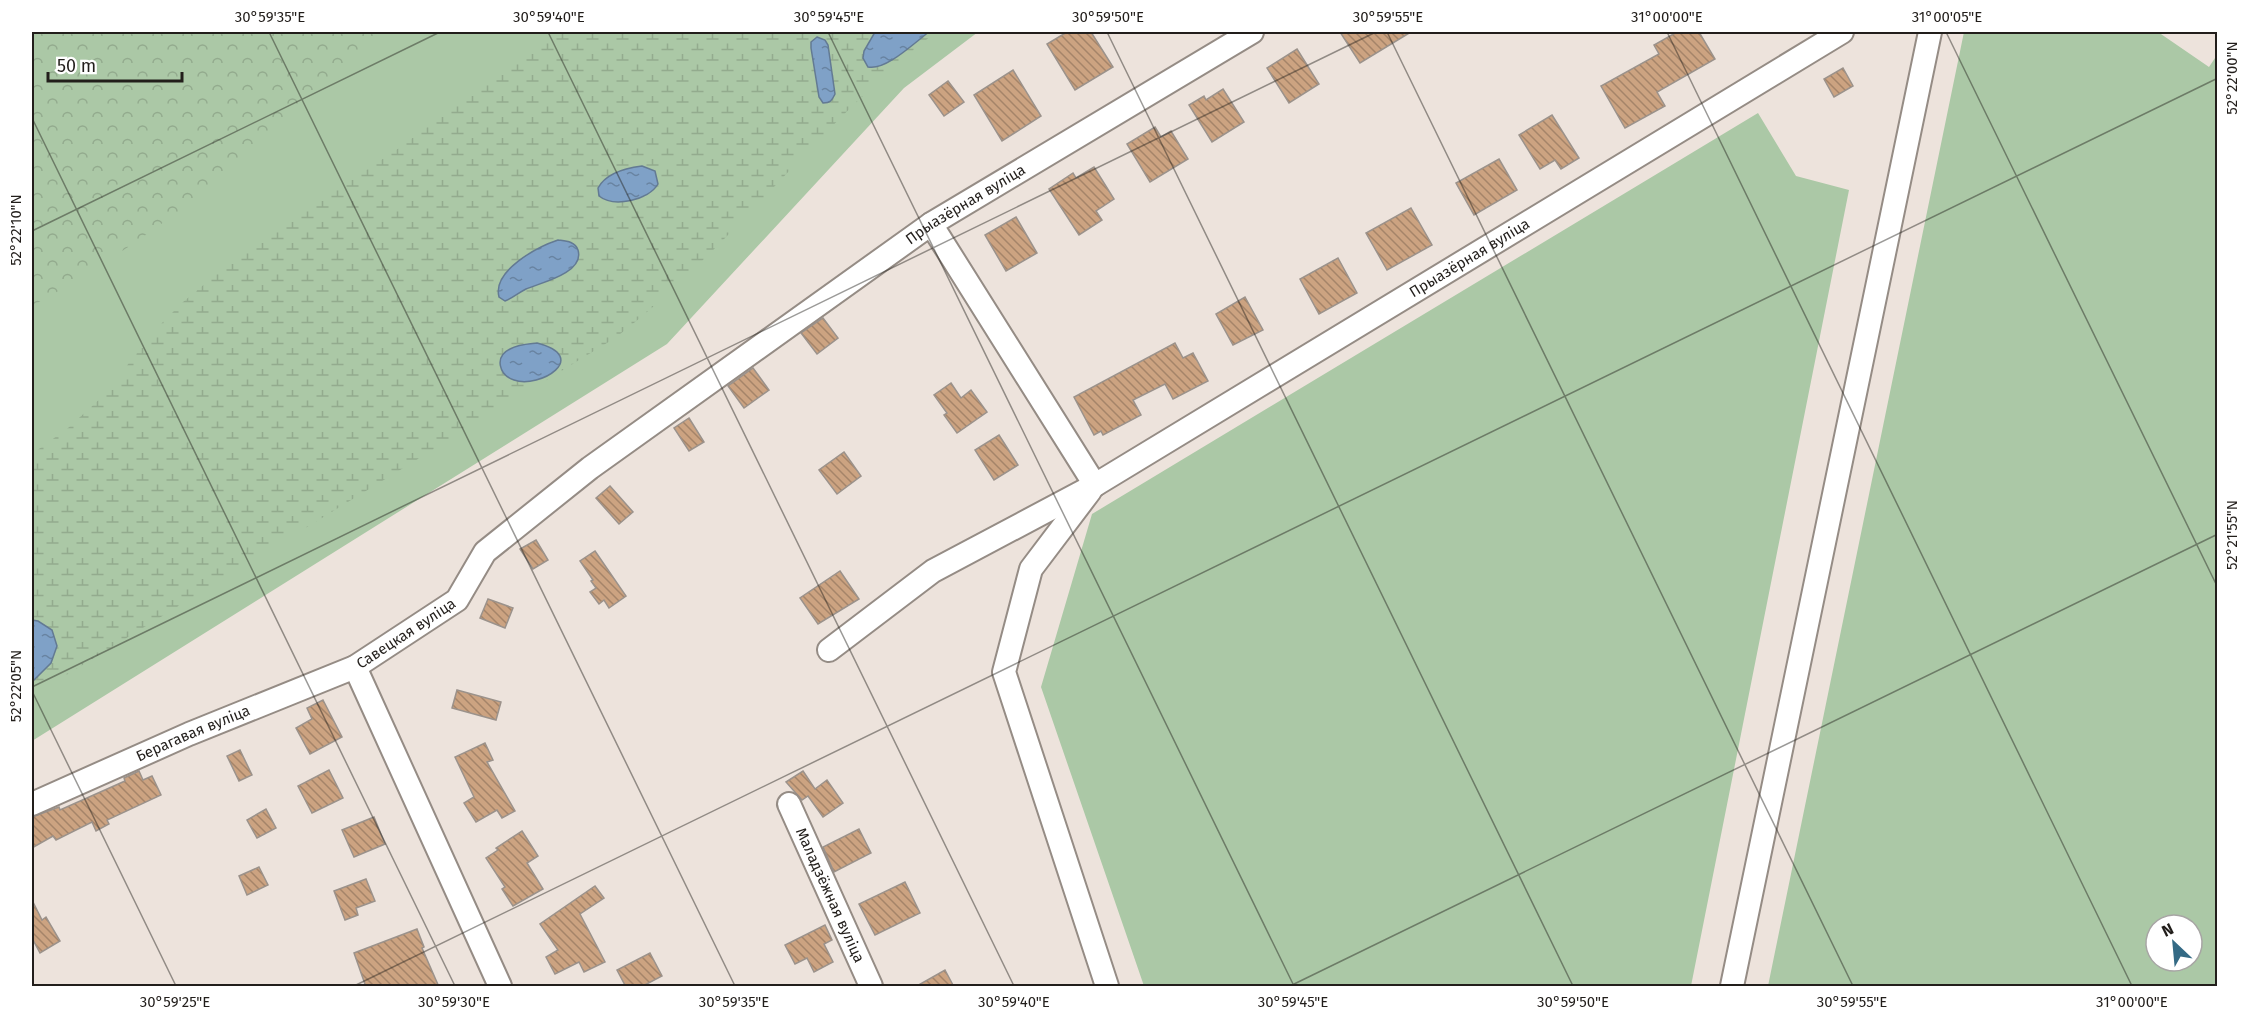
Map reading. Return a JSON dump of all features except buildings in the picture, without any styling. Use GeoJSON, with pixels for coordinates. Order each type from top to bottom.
{"type":"FeatureCollection","features":[{"type":"Feature","properties":{"kind":"street","name":"Прыазёрная вуліца"},"geometry":{"type":"LineString","coordinates":[[691,396],[931,224],[1252,32]]}},
{"type":"Feature","properties":{"kind":"street","name":"Прыазёрная вуліца"},"geometry":{"type":"LineString","coordinates":[[829,650],[933,571],[1095,485],[1842,32]]}},
{"type":"Feature","properties":{"kind":"street"},"geometry":{"type":"LineString","coordinates":[[1732,987],[1930,32]]}},
{"type":"Feature","properties":{"kind":"street"},"geometry":{"type":"LineString","coordinates":[[931,224],[1095,485],[1031,569],[1004,672],[1107,987]]}},
{"type":"Feature","properties":{"kind":"street","name":"Савецкая вуліца"},"geometry":{"type":"LineString","coordinates":[[500,987],[355,667],[457,600],[485,552],[590,468],[691,396]]}},
{"type":"Feature","properties":{"kind":"street","name":"Берагавая вуліца"},"geometry":{"type":"LineString","coordinates":[[32,804],[189,734],[355,667]]}},
{"type":"Feature","properties":{"kind":"street","name":"Маладзёжная вуліца"},"geometry":{"type":"LineString","coordinates":[[789,804],[871,987]]}},
{"type":"Feature","properties":{"kind":"green space"},"geometry":{"type":"Polygon","coordinates":[[[32,32],[978,32],[904,88],[667,344],[32,741],[32,32]]]}},
{"type":"Feature","properties":{"kind":"green space"},"geometry":{"type":"Polygon","coordinates":[[[32,32],[387,32],[264,145],[220,180],[115,256],[32,306],[32,32]]]}},
{"type":"Feature","properties":{"kind":"green space"},"geometry":{"type":"Polygon","coordinates":[[[553,32],[936,32],[853,105],[698,265],[615,338],[32,696],[32,454],[68,428],[104,395],[154,331],[183,302],[219,272],[268,236],[399,148],[553,32]]]}},
{"type":"Feature","properties":{"kind":"green space"},"geometry":{"type":"Polygon","coordinates":[[[1964,32],[2158,32],[2209,67],[2217,55],[2217,986],[1768,986],[1964,32]]]}},
{"type":"Feature","properties":{"kind":"green space"},"geometry":{"type":"Polygon","coordinates":[[[1758,113],[1796,176],[1849,190],[1691,986],[1144,986],[1041,687],[1092,514],[1758,113]]]}},
{"type":"Feature","properties":{"kind":"water"},"geometry":{"type":"Polygon","coordinates":[[[875,32],[929,32],[892,60],[883,65],[868,67],[863,58],[864,51],[875,32]]]}},
{"type":"Feature","properties":{"kind":"water"},"geometry":{"type":"Polygon","coordinates":[[[817,37],[825,40],[828,45],[835,94],[831,101],[826,103],[823,103],[819,97],[811,48],[811,42],[817,37]]]}},
{"type":"Feature","properties":{"kind":"water"},"geometry":{"type":"Polygon","coordinates":[[[642,166],[655,171],[658,184],[653,190],[639,198],[622,202],[605,200],[599,196],[598,188],[611,175],[642,166]]]}},
{"type":"Feature","properties":{"kind":"water"},"geometry":{"type":"Polygon","coordinates":[[[558,240],[570,242],[577,247],[578,258],[575,265],[560,276],[526,289],[508,300],[505,301],[499,297],[502,278],[509,269],[528,254],[558,240]]]}},
{"type":"Feature","properties":{"kind":"water"},"geometry":{"type":"Polygon","coordinates":[[[537,343],[553,349],[560,356],[560,363],[556,370],[547,376],[525,382],[509,378],[500,366],[505,352],[524,344],[537,343]]]}},
{"type":"Feature","properties":{"kind":"water"},"geometry":{"type":"Polygon","coordinates":[[[32,620],[52,630],[57,646],[51,663],[32,682],[32,620]]]}}]}
